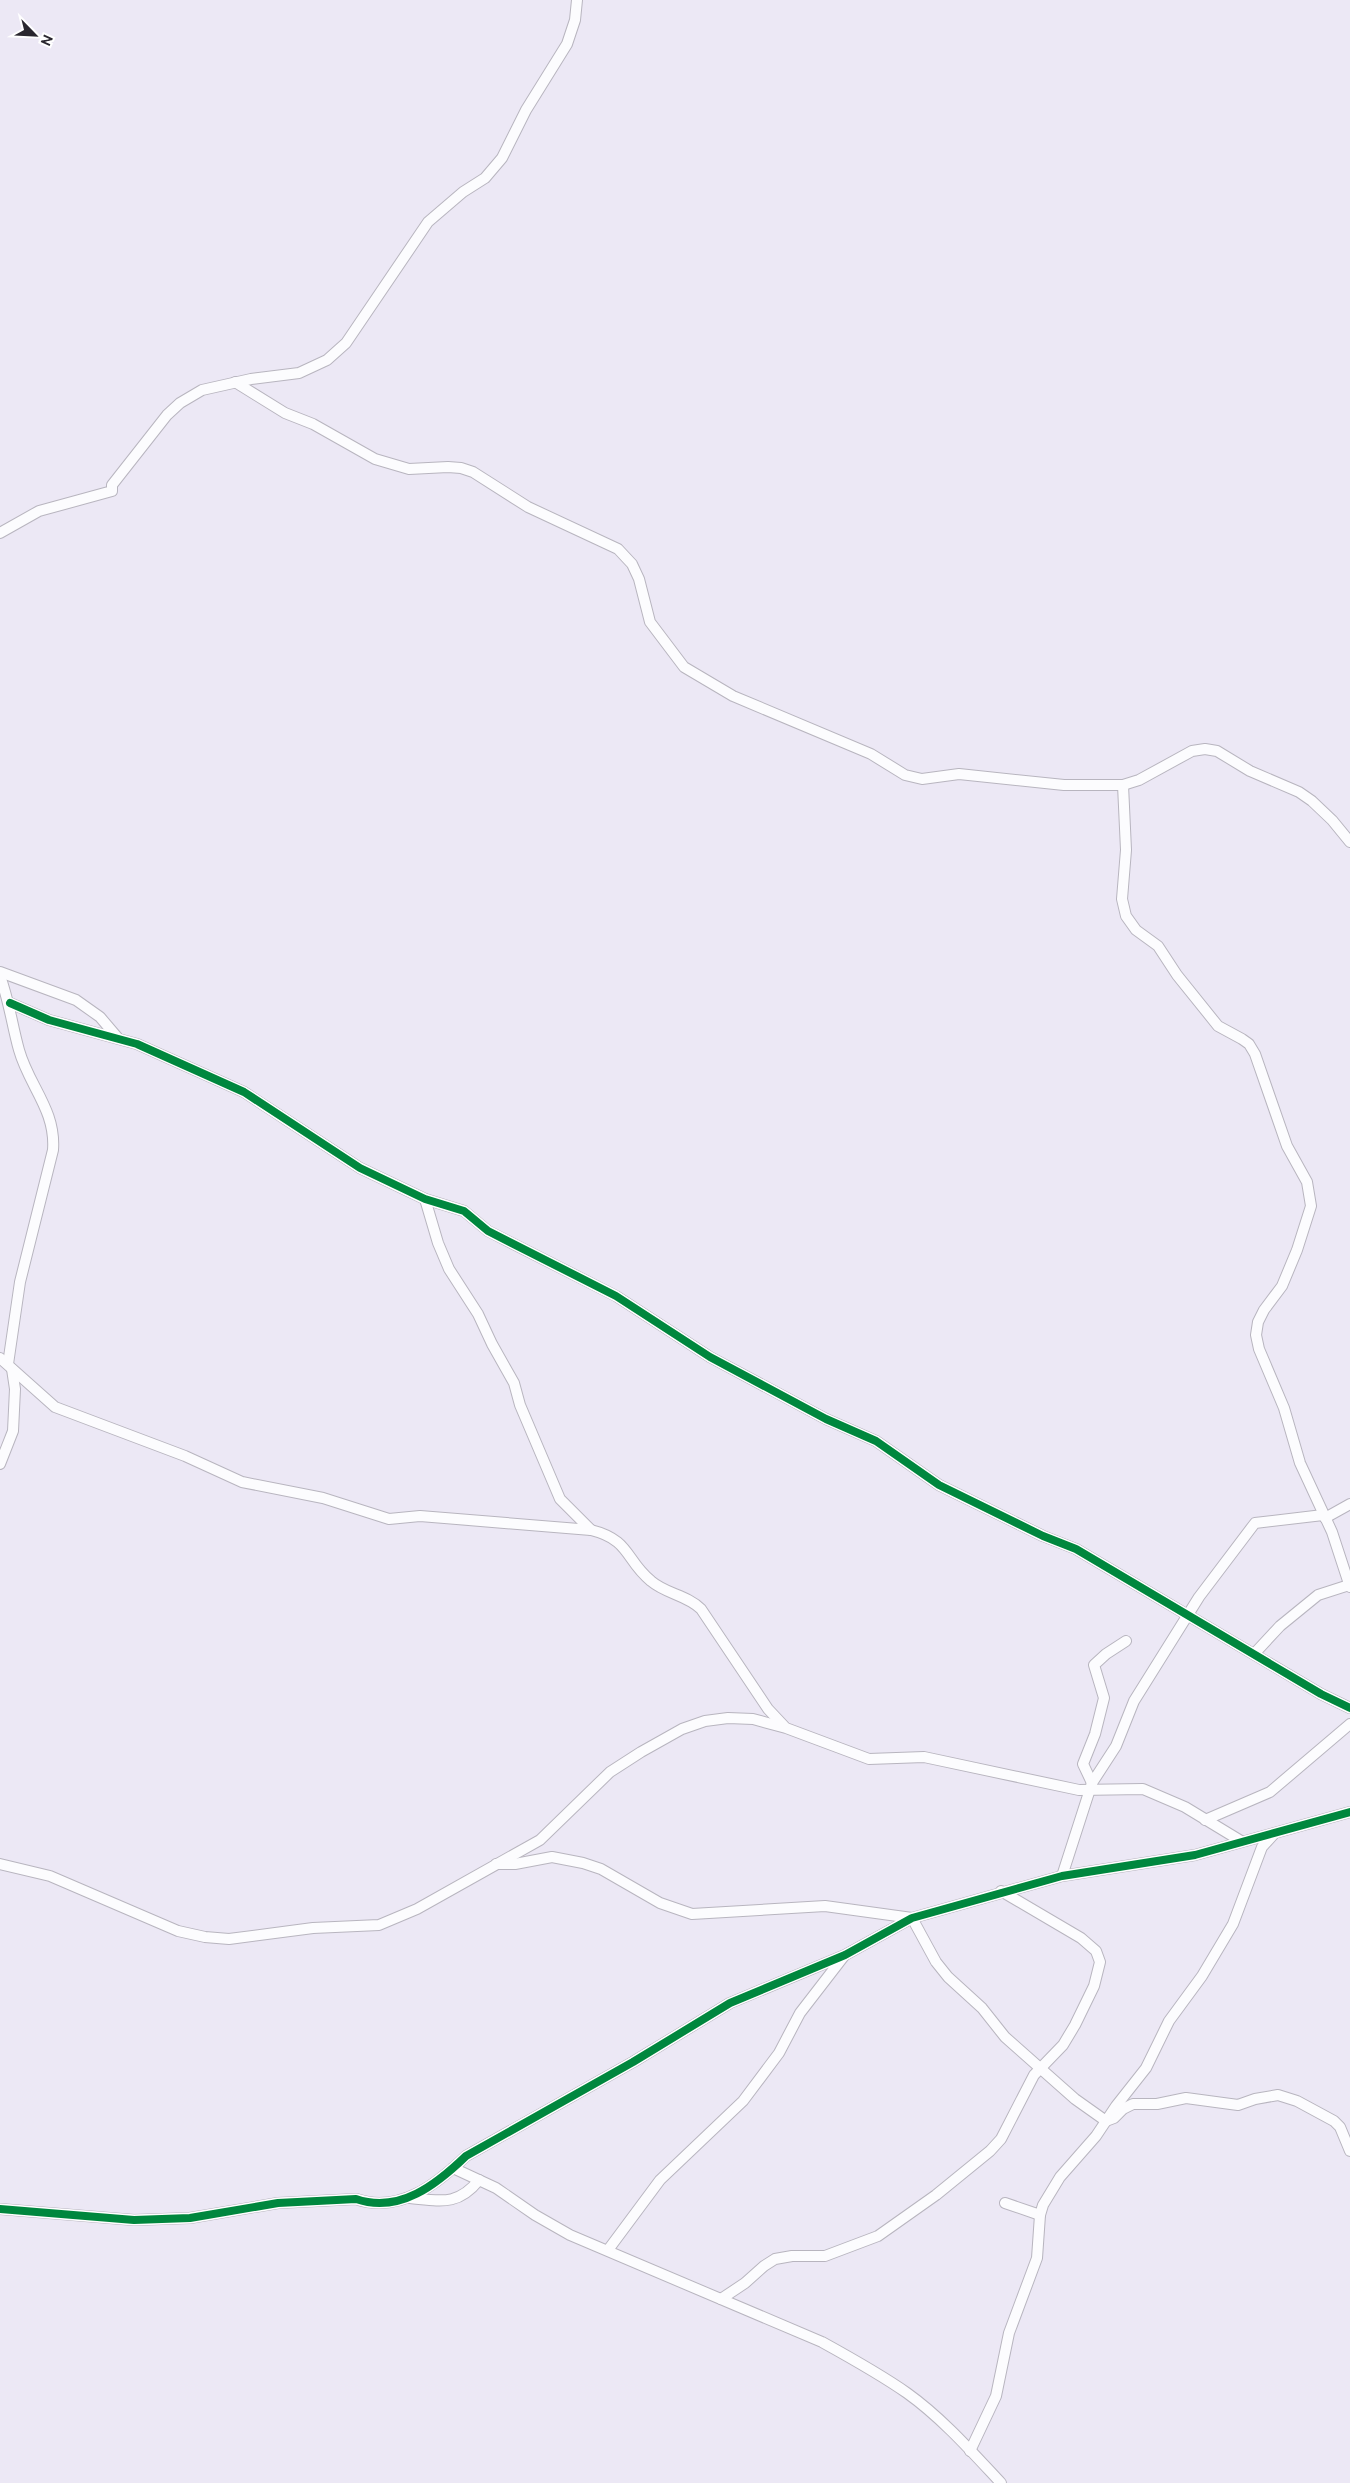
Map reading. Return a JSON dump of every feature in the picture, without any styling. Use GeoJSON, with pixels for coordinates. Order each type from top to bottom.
{"type":"FeatureCollection","features":[{"type":"Feature","properties":{"kind":"street"},"geometry":{"type":"LineString","coordinates":[[0,533],[40,512],[112,491],[112,485],[149,437],[180,403],[202,390],[235,382],[300,373],[327,360],[346,343],[428,222],[463,192],[485,178],[502,158],[526,110],[567,44],[575,20],[577,0]]}},
{"type":"Feature","properties":{"kind":"street"},"geometry":{"type":"LineString","coordinates":[[235,382],[285,413],[313,424],[375,459],[409,469],[448,467],[461,468],[473,472],[528,507],[618,549],[632,564],[639,579],[650,622],[684,666],[732,696],[871,754],[897,771],[922,779],[959,774],[1064,785],[1123,785],[1139,780],[1192,751],[1205,749],[1217,752],[1250,771],[1299,792],[1312,801],[1332,820],[1350,842]]}},
{"type":"Feature","properties":{"kind":"street"},"geometry":{"type":"LineString","coordinates":[[1123,785],[1126,850],[1122,899],[1126,916],[1136,930],[1158,946],[1177,975],[1218,1026],[1249,1044],[1255,1054],[1287,1146],[1307,1182],[1310,1194],[1311,1206],[1297,1250],[1282,1286],[1264,1310],[1258,1322],[1256,1336],[1264,1362],[1284,1408],[1300,1463],[1332,1532],[1350,1586],[1318,1595],[1280,1626],[1254,1654]]}},
{"type":"Feature","properties":{"kind":"street"},"geometry":{"type":"LineString","coordinates":[[0,1464],[13,1431],[14,1388],[7,1364],[20,1282],[53,1150],[54,1138],[52,1121],[19,1050],[10,1003],[3,990],[0,974],[76,1000],[100,1017],[117,1037]]}},
{"type":"Feature","properties":{"kind":"street"},"geometry":{"type":"LineString","coordinates":[[10,1003],[49,1020],[117,1037],[166,1055],[244,1092],[334,1154],[425,1199],[464,1211],[488,1231],[616,1296],[710,1357],[826,1418],[876,1441],[939,1484],[1043,1536],[1076,1549],[1321,1694],[1350,1708]]}},
{"type":"Feature","properties":{"kind":"street"},"geometry":{"type":"LineString","coordinates":[[425,1199],[438,1243],[449,1269],[478,1314],[514,1383],[520,1405],[560,1499],[591,1530]]}},
{"type":"Feature","properties":{"kind":"street"},"geometry":{"type":"LineString","coordinates":[[7,1364],[55,1407],[185,1456],[226,1476],[248,1484],[322,1498],[389,1519],[420,1516],[591,1530],[605,1534],[622,1545],[652,1582],[692,1601],[702,1609],[768,1708],[786,1728]]}},
{"type":"Feature","properties":{"kind":"street"},"geometry":{"type":"LineString","coordinates":[[1062,1876],[1091,1786],[1116,1746],[1134,1701],[1188,1615],[1255,1523],[1324,1517],[1350,1504]]}},
{"type":"Feature","properties":{"kind":"street"},"geometry":{"type":"LineString","coordinates":[[1091,1786],[1083,1764],[1095,1734],[1104,1698],[1094,1665],[1106,1654],[1126,1641]]}},
{"type":"Feature","properties":{"kind":"street"},"geometry":{"type":"LineString","coordinates":[[0,1864],[50,1876],[178,1931],[205,1937],[229,1938],[313,1928],[380,1925],[417,1909],[540,1840],[610,1772],[641,1752],[682,1729],[705,1721],[728,1718],[753,1719],[786,1728],[869,1759],[924,1757],[1047,1785],[1143,1788],[1185,1807],[1241,1841]]}},
{"type":"Feature","properties":{"kind":"street"},"geometry":{"type":"LineString","coordinates":[[1205,1820],[1270,1792],[1350,1724]]}},
{"type":"Feature","properties":{"kind":"street"},"geometry":{"type":"LineString","coordinates":[[410,2198],[453,2168],[466,2156],[633,2062],[730,2003],[845,1954],[912,1918],[1001,1891],[1062,1876],[1155,1863],[1195,1855],[1350,1812]]}},
{"type":"Feature","properties":{"kind":"street"},"geometry":{"type":"LineString","coordinates":[[970,2452],[996,2396],[1009,2333],[1035,2265],[1039,2248],[1040,2215],[1046,2199],[1060,2177],[1096,2136],[1146,2068],[1172,2016],[1222,1943],[1242,1904],[1262,1847],[1275,1834]]}},
{"type":"Feature","properties":{"kind":"street"},"geometry":{"type":"LineString","coordinates":[[496,1864],[516,1864],[552,1857],[583,1863],[600,1869],[660,1903],[692,1914],[752,1912],[825,1906],[912,1918]]}},
{"type":"Feature","properties":{"kind":"street"},"geometry":{"type":"LineString","coordinates":[[721,2299],[775,2259],[792,2256],[825,2256],[878,2236],[907,2216],[997,2145],[1040,2069],[1063,2045],[1075,2025],[1098,1976],[1099,1955],[1080,1937],[1001,1891]]}},
{"type":"Feature","properties":{"kind":"street"},"geometry":{"type":"LineString","coordinates":[[912,1918],[933,1957],[948,1977],[982,2008],[1005,2037],[1075,2099],[1106,2121]]}},
{"type":"Feature","properties":{"kind":"street"},"geometry":{"type":"LineString","coordinates":[[608,2250],[660,2180],[743,2102],[779,2053],[800,2013],[845,1954]]}},
{"type":"Feature","properties":{"kind":"street"},"geometry":{"type":"LineString","coordinates":[[1106,2121],[1114,2118],[1123,2109],[1133,2104],[1157,2104],[1186,2098],[1238,2106],[1255,2099],[1278,2096],[1296,2101],[1334,2120],[1340,2127],[1350,2151]]}},
{"type":"Feature","properties":{"kind":"street"},"geometry":{"type":"LineString","coordinates":[[453,2168],[509,2196],[550,2224],[822,2342],[882,2377],[937,2417],[1000,2483]]}},
{"type":"Feature","properties":{"kind":"street"},"geometry":{"type":"LineString","coordinates":[[0,2209],[134,2220],[190,2218],[278,2203],[356,2199],[365,2202],[386,2203],[410,2198],[446,2201],[457,2199],[467,2193],[479,2180]]}},
{"type":"Feature","properties":{"kind":"street"},"geometry":{"type":"LineString","coordinates":[[1005,2203],[1040,2215]]}},
{"type":"Feature","properties":{"kind":"cycle path"},"geometry":{"type":"LineString","coordinates":[[10,1003],[49,1020],[137,1044],[244,1092],[360,1168],[425,1199],[464,1211],[488,1231],[616,1296],[710,1357],[826,1419],[876,1441],[939,1485],[1043,1536],[1076,1549],[1321,1694],[1350,1708]]}},
{"type":"Feature","properties":{"kind":"cycle path"},"geometry":{"type":"LineString","coordinates":[[0,2209],[134,2220],[190,2218],[278,2203],[356,2199],[372,2203],[388,2203],[402,2199],[417,2194],[430,2186],[466,2156],[633,2062],[730,2003],[845,1955],[912,1918],[1062,1876],[1195,1855],[1350,1812]]}}]}
